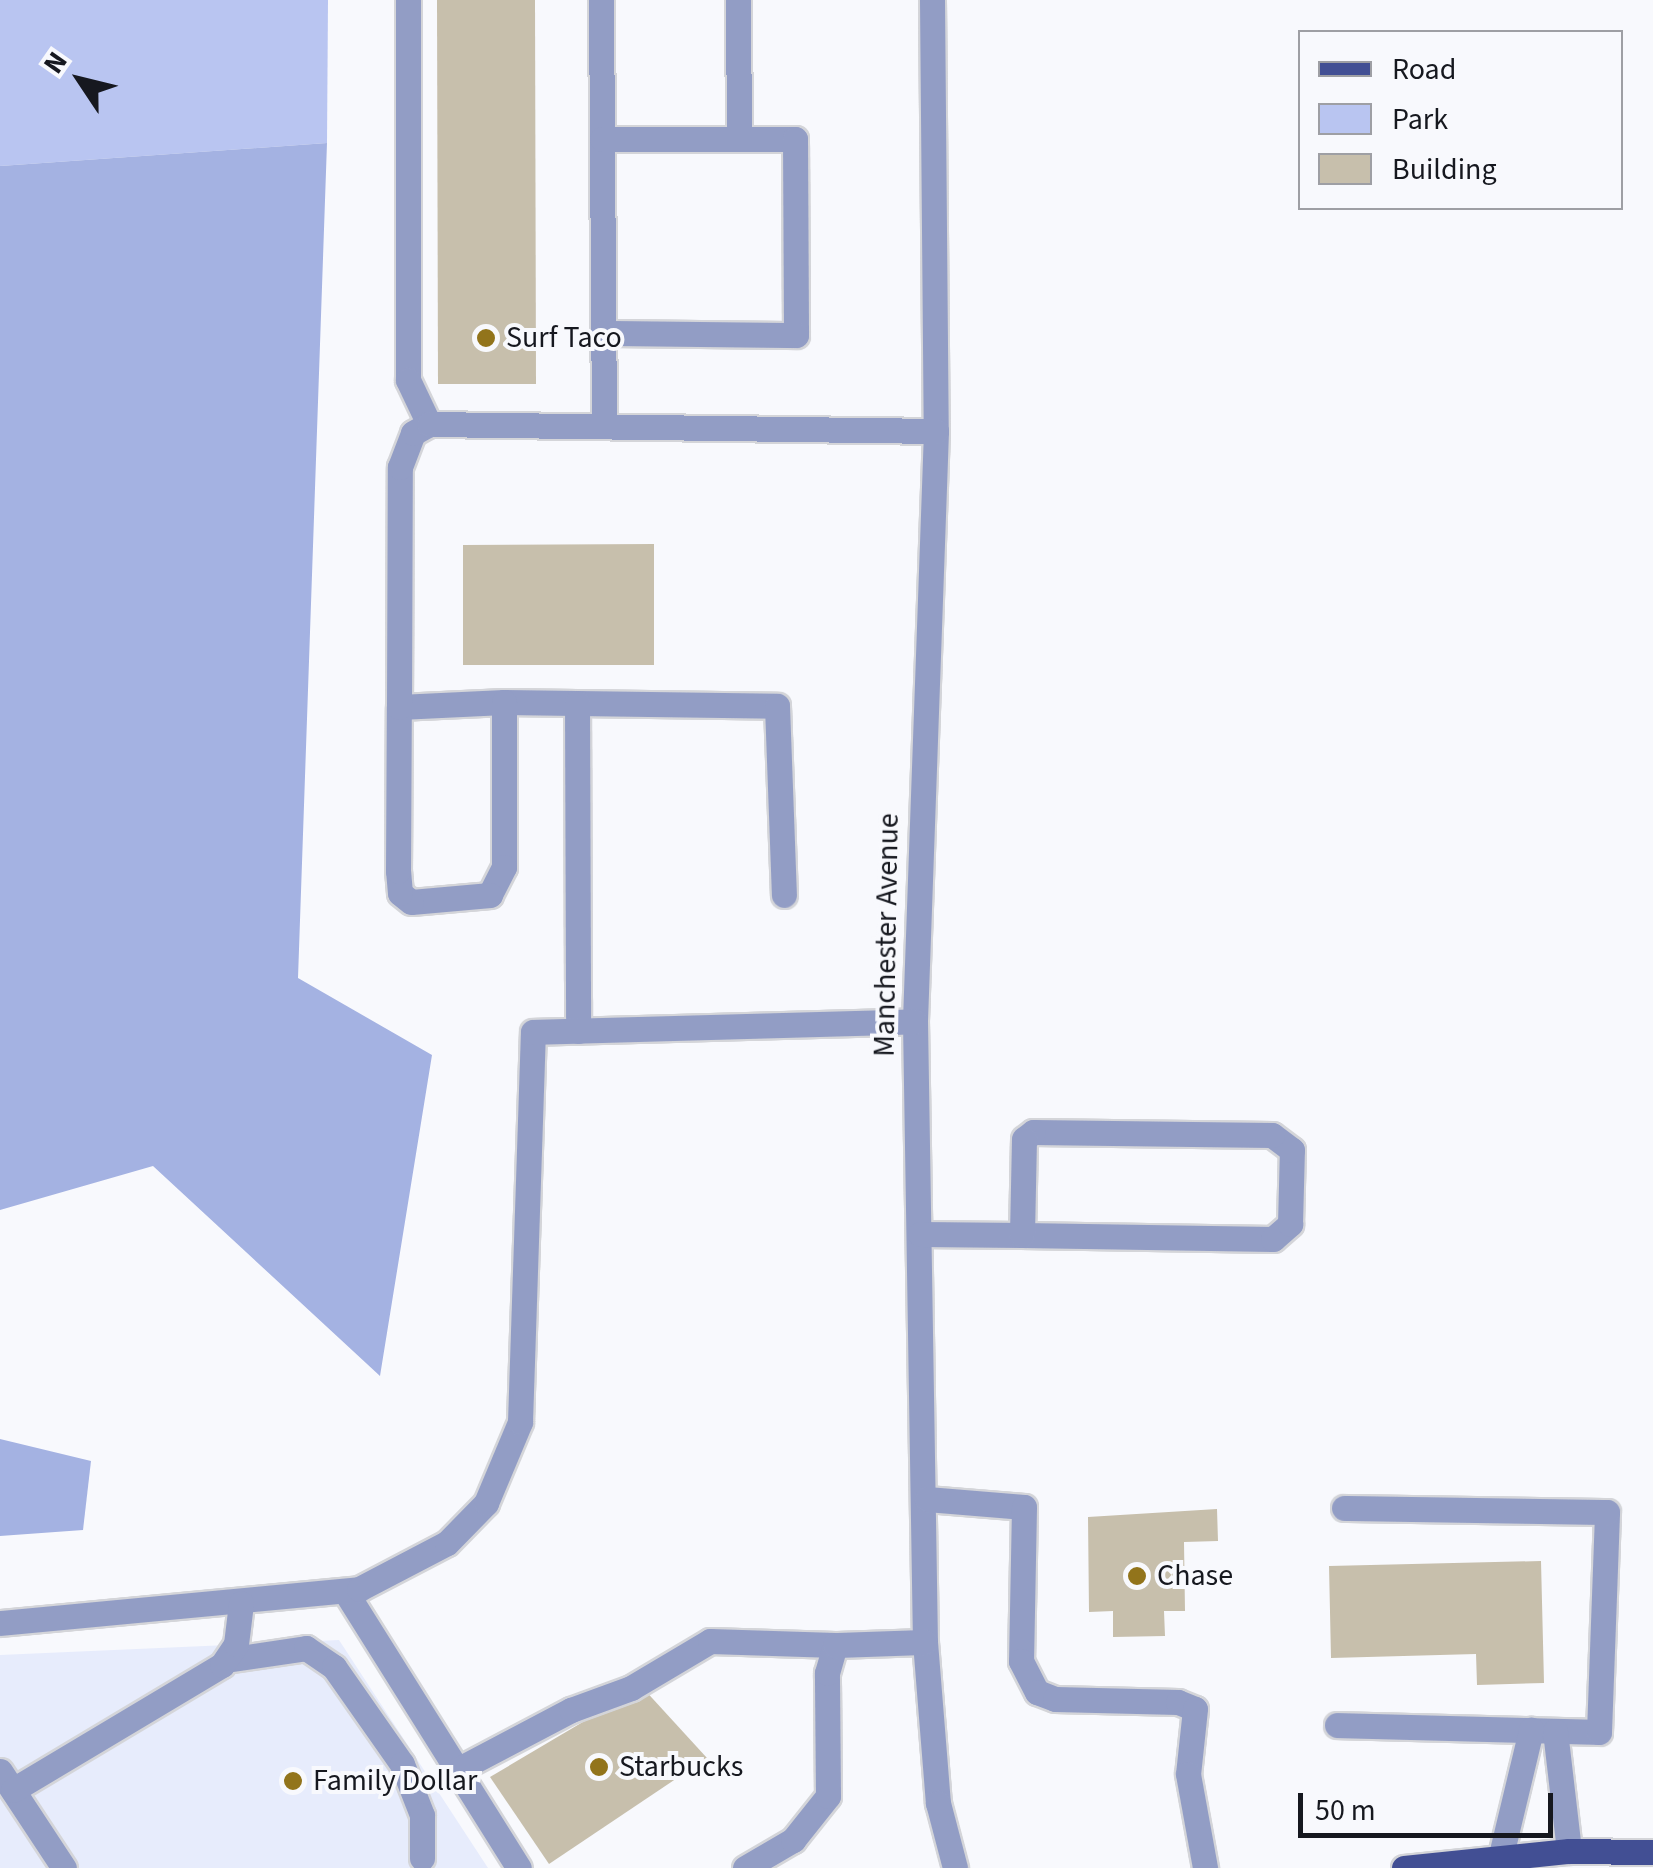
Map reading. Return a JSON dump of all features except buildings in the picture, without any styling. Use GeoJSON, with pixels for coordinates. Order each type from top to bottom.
{"type":"FeatureCollection","features":[{"type":"Feature","properties":{"kind":"main road"},"geometry":{"type":"LineString","coordinates":[[1417,1867],[1569,1850],[1653,1852]]}},
{"type":"Feature","properties":{"kind":"street"},"geometry":{"type":"LineString","coordinates":[[408,0],[408,380],[429,424]]}},
{"type":"Feature","properties":{"kind":"street"},"geometry":{"type":"LineString","coordinates":[[600,0],[604,426]]}},
{"type":"Feature","properties":{"kind":"street"},"geometry":{"type":"LineString","coordinates":[[738,0],[739,139]]}},
{"type":"Feature","properties":{"kind":"street","name":"Manchester Avenue"},"geometry":{"type":"LineString","coordinates":[[932,0],[936,431],[916,1021],[927,1499],[925,1642],[938,1803],[955,1868]]}},
{"type":"Feature","properties":{"kind":"street"},"geometry":{"type":"LineString","coordinates":[[602,139],[795,139],[796,335],[603,333]]}},
{"type":"Feature","properties":{"kind":"street"},"geometry":{"type":"LineString","coordinates":[[504,702],[504,867],[496,888],[490,894],[411,902],[400,893],[398,872],[398,707],[400,468],[413,433],[429,424],[936,431]]}},
{"type":"Feature","properties":{"kind":"street"},"geometry":{"type":"LineString","coordinates":[[398,707],[504,702],[777,706],[784,895]]}},
{"type":"Feature","properties":{"kind":"street"},"geometry":{"type":"LineString","coordinates":[[577,703],[578,1031]]}},
{"type":"Feature","properties":{"kind":"street"},"geometry":{"type":"LineString","coordinates":[[0,1623],[344,1591],[403,1571],[447,1544],[486,1503],[520,1422],[527,1348],[532,1032],[916,1021]]}},
{"type":"Feature","properties":{"kind":"street"},"geometry":{"type":"LineString","coordinates":[[920,1234],[1272,1238],[1290,1224],[1292,1150],[1272,1135],[1033,1132],[1024,1139],[1022,1235]]}},
{"type":"Feature","properties":{"kind":"street"},"geometry":{"type":"LineString","coordinates":[[927,1499],[1024,1507],[1021,1661],[1037,1692],[1055,1699],[1178,1702],[1195,1709],[1188,1774],[1204,1868]]}},
{"type":"Feature","properties":{"kind":"street"},"geometry":{"type":"LineString","coordinates":[[1338,1724],[1599,1732],[1607,1512],[1344,1508]]}},
{"type":"Feature","properties":{"kind":"street"},"geometry":{"type":"LineString","coordinates":[[344,1591],[519,1868]]}},
{"type":"Feature","properties":{"kind":"street"},"geometry":{"type":"LineString","coordinates":[[226,1660],[236,1644],[241,1603]]}},
{"type":"Feature","properties":{"kind":"street"},"geometry":{"type":"LineString","coordinates":[[458,1770],[571,1710],[631,1688],[710,1641],[925,1642]]}},
{"type":"Feature","properties":{"kind":"street"},"geometry":{"type":"LineString","coordinates":[[746,1868],[793,1840],[828,1796],[827,1673],[835,1644]]}},
{"type":"Feature","properties":{"kind":"street"},"geometry":{"type":"LineString","coordinates":[[64,1868],[6,1781],[226,1660],[306,1648],[334,1666],[402,1764],[422,1815],[422,1858]]}},
{"type":"Feature","properties":{"kind":"street"},"geometry":{"type":"LineString","coordinates":[[1543,1731],[1569,1850]]}},
{"type":"Feature","properties":{"kind":"street"},"geometry":{"type":"LineString","coordinates":[[1501,1856],[1543,1731]]}},
{"type":"Feature","properties":{"kind":"shaded area"},"geometry":{"type":"Polygon","coordinates":[[[327,143],[298,978],[432,1055],[380,1376],[153,1166],[0,1210],[0,166],[327,143]]]}},
{"type":"Feature","properties":{"kind":"shaded area"},"geometry":{"type":"Polygon","coordinates":[[[0,1439],[91,1461],[83,1530],[0,1536],[0,1439]]]}},
{"type":"Feature","properties":{"kind":"shaded area"},"geometry":{"type":"Polygon","coordinates":[[[339,1640],[488,1868],[0,1868],[0,1655],[339,1640]]]}},
{"type":"Feature","properties":{"kind":"green space"},"geometry":{"type":"Polygon","coordinates":[[[0,0],[328,0],[327,143],[0,166],[0,0]]]}},
{"type":"Feature","properties":{"kind":"place","name":"Surf Taco"},"geometry":{"type":"Point","coordinates":[486,338]}},
{"type":"Feature","properties":{"kind":"place","name":"Chase"},"geometry":{"type":"Point","coordinates":[1137,1576]}},
{"type":"Feature","properties":{"kind":"place","name":"Starbucks"},"geometry":{"type":"Point","coordinates":[599,1767]}},
{"type":"Feature","properties":{"kind":"place","name":"Family Dollar"},"geometry":{"type":"Point","coordinates":[293,1781]}}]}
